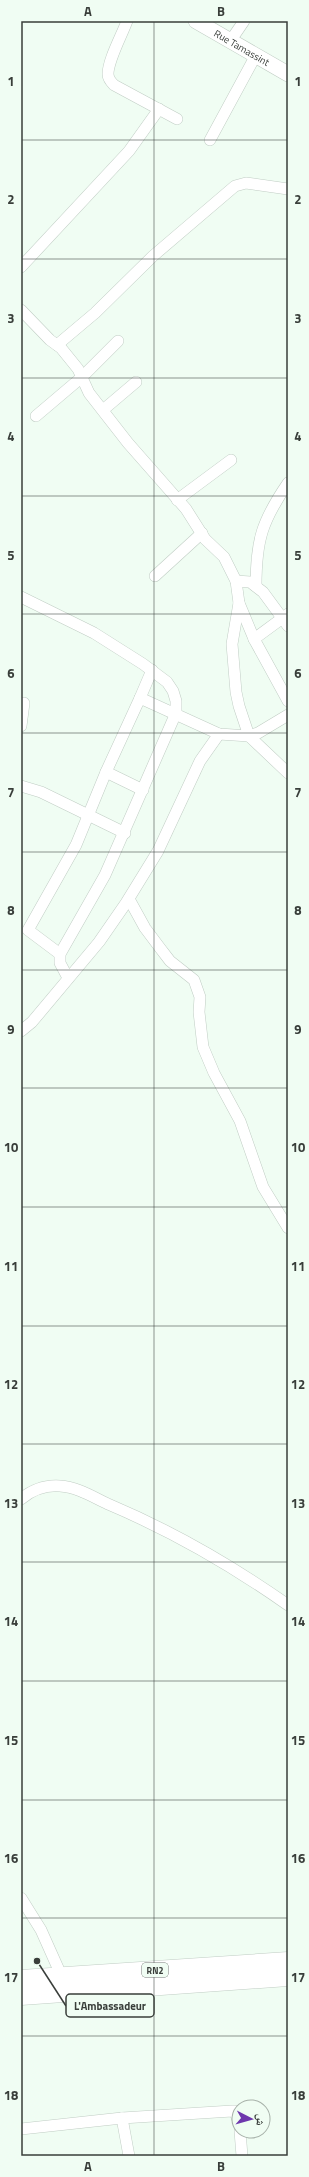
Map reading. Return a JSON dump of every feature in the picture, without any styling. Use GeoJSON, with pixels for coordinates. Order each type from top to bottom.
{"type":"FeatureCollection","features":[{"type":"Feature","properties":{"kind":"highway","name":"RN2"},"geometry":{"type":"LineString","coordinates":[[21,1979],[288,1961]]}},
{"type":"Feature","properties":{"kind":"highway","name":"RN2"},"geometry":{"type":"LineString","coordinates":[[21,1996],[288,1978]]}},
{"type":"Feature","properties":{"kind":"main road","name":"Rue Tamassint"},"geometry":{"type":"LineString","coordinates":[[196,21],[288,74]]}},
{"type":"Feature","properties":{"kind":"street"},"geometry":{"type":"LineString","coordinates":[[127,21],[111,62],[108,74],[109,80],[114,85],[177,119]]}},
{"type":"Feature","properties":{"kind":"street"},"geometry":{"type":"LineString","coordinates":[[230,40],[244,21]]}},
{"type":"Feature","properties":{"kind":"street"},"geometry":{"type":"LineString","coordinates":[[210,140],[256,55]]}},
{"type":"Feature","properties":{"kind":"street"},"geometry":{"type":"LineString","coordinates":[[21,267],[129,151],[159,109]]}},
{"type":"Feature","properties":{"kind":"street"},"geometry":{"type":"LineString","coordinates":[[57,345],[95,313],[153,256],[235,186],[246,183],[288,190]]}},
{"type":"Feature","properties":{"kind":"street"},"geometry":{"type":"LineString","coordinates":[[21,310],[50,340],[57,345],[78,369],[89,393],[128,443],[186,509],[202,534],[224,557],[236,582],[239,603],[254,639],[288,701]]}},
{"type":"Feature","properties":{"kind":"street"},"geometry":{"type":"LineString","coordinates":[[36,416],[82,377],[118,342]]}},
{"type":"Feature","properties":{"kind":"street"},"geometry":{"type":"LineString","coordinates":[[103,410],[136,382]]}},
{"type":"Feature","properties":{"kind":"street"},"geometry":{"type":"LineString","coordinates":[[177,500],[231,460]]}},
{"type":"Feature","properties":{"kind":"street"},"geometry":{"type":"LineString","coordinates":[[256,586],[256,556],[262,529],[272,506],[288,483]]}},
{"type":"Feature","properties":{"kind":"street"},"geometry":{"type":"LineString","coordinates":[[155,576],[202,534]]}},
{"type":"Feature","properties":{"kind":"street"},"geometry":{"type":"LineString","coordinates":[[236,582],[250,582],[256,586],[286,619],[254,639]]}},
{"type":"Feature","properties":{"kind":"street"},"geometry":{"type":"LineString","coordinates":[[21,598],[94,633],[152,670],[167,682],[173,691],[176,700],[176,713],[125,833],[101,882],[60,954],[60,963],[68,978]]}},
{"type":"Feature","properties":{"kind":"street"},"geometry":{"type":"LineString","coordinates":[[239,603],[232,644],[236,692],[249,736],[288,773]]}},
{"type":"Feature","properties":{"kind":"street"},"geometry":{"type":"LineString","coordinates":[[60,954],[25,928],[76,845],[87,815],[152,670]]}},
{"type":"Feature","properties":{"kind":"street"},"geometry":{"type":"LineString","coordinates":[[140,698],[176,713],[219,734],[249,736],[258,733],[288,715]]}},
{"type":"Feature","properties":{"kind":"street"},"geometry":{"type":"LineString","coordinates":[[21,726],[24,703]]}},
{"type":"Feature","properties":{"kind":"street"},"geometry":{"type":"LineString","coordinates":[[21,1031],[32,1022],[99,942],[129,898],[158,851],[200,761],[219,734]]}},
{"type":"Feature","properties":{"kind":"street"},"geometry":{"type":"LineString","coordinates":[[106,772],[143,790]]}},
{"type":"Feature","properties":{"kind":"street"},"geometry":{"type":"LineString","coordinates":[[21,786],[41,792],[125,833]]}},
{"type":"Feature","properties":{"kind":"street"},"geometry":{"type":"LineString","coordinates":[[129,898],[145,928],[170,961],[194,980],[200,997],[199,1012],[203,1047],[214,1072],[240,1121],[263,1187],[288,1228]]}},
{"type":"Feature","properties":{"kind":"street"},"geometry":{"type":"LineString","coordinates":[[21,1500],[43,1487],[60,1486],[73,1488],[140,1518],[214,1556],[288,1605]]}},
{"type":"Feature","properties":{"kind":"street"},"geometry":{"type":"LineString","coordinates":[[21,1898],[42,1930],[62,1977]]}},
{"type":"Feature","properties":{"kind":"street"},"geometry":{"type":"LineString","coordinates":[[21,2128],[122,2118],[231,2111]]}},
{"type":"Feature","properties":{"kind":"street"},"geometry":{"type":"LineString","coordinates":[[122,2118],[128,2156]]}},
{"type":"Feature","properties":{"kind":"street"},"geometry":{"type":"LineString","coordinates":[[241,2139],[242,2156]]}},
{"type":"Feature","properties":{"kind":"place","name":"L'Ambassadeur"},"geometry":{"type":"Point","coordinates":[37,1961]}}]}
